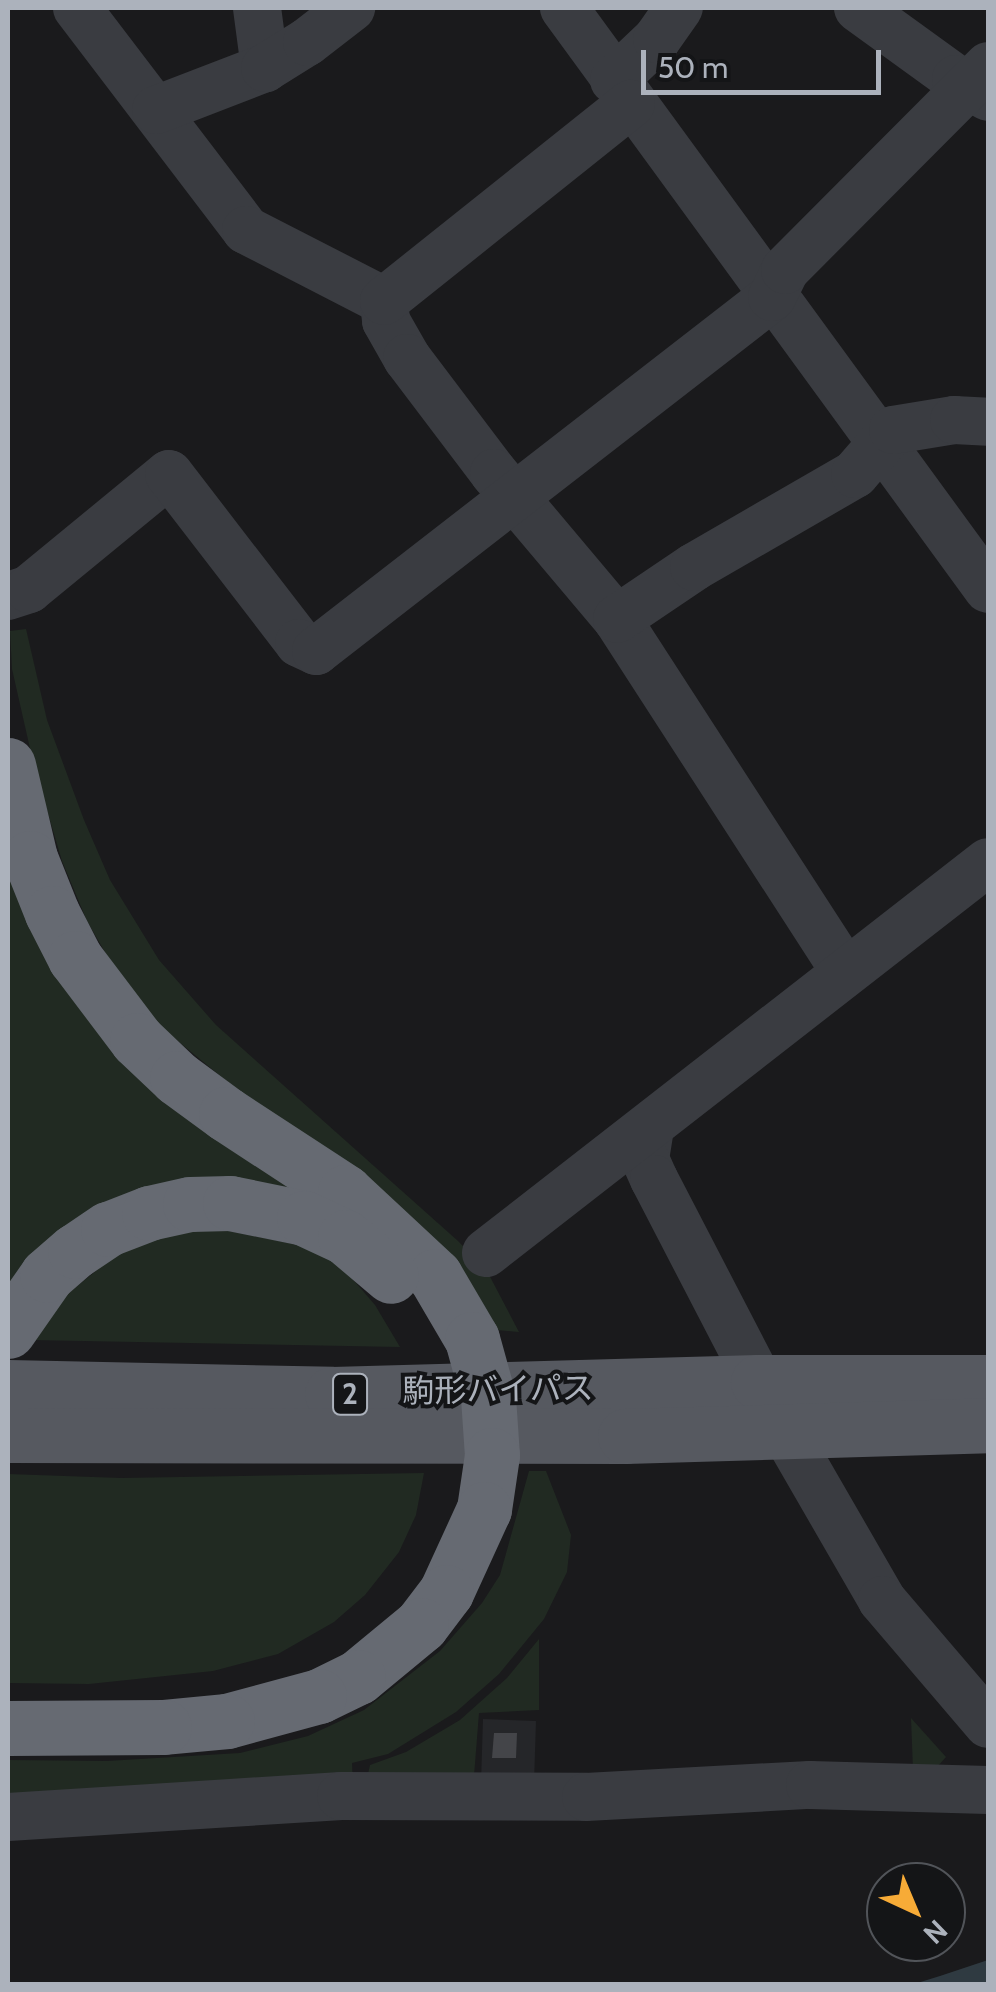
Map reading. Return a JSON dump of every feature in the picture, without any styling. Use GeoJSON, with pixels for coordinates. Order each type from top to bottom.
{"type":"FeatureCollection","features":[{"type":"Feature","properties":{"kind":"highway"},"geometry":{"type":"LineString","coordinates":[[8,765],[30,858],[52,913],[104,1000],[137,1040],[178,1078],[345,1192],[382,1222],[434,1276],[455,1340],[449,1371],[458,1425],[459,1464],[468,1506],[467,1554],[420,1625],[358,1678],[319,1696],[227,1721],[164,1727],[8,1728]]}},
{"type":"Feature","properties":{"kind":"highway"},"geometry":{"type":"LineString","coordinates":[[8,1330],[47,1275],[108,1229],[162,1210],[230,1203],[304,1218],[345,1237],[455,1340]]}},
{"type":"Feature","properties":{"kind":"highway"},"geometry":{"type":"LineString","coordinates":[[8,1700],[194,1695],[244,1686],[302,1668],[364,1634],[393,1608],[468,1506]]}},
{"type":"Feature","properties":{"kind":"main road","name":"駒形バイパス"},"geometry":{"type":"LineString","coordinates":[[8,1387],[332,1394],[758,1382],[988,1382]]}},
{"type":"Feature","properties":{"kind":"main road","name":"駒形バイパス"},"geometry":{"type":"LineString","coordinates":[[8,1434],[625,1436],[988,1425]]}},
{"type":"Feature","properties":{"kind":"street"},"geometry":{"type":"LineString","coordinates":[[77,8],[246,230],[384,300]]}},
{"type":"Feature","properties":{"kind":"street"},"geometry":{"type":"LineString","coordinates":[[257,8],[265,68]]}},
{"type":"Feature","properties":{"kind":"street"},"geometry":{"type":"LineString","coordinates":[[156,110],[265,68],[308,42],[351,8]]}},
{"type":"Feature","properties":{"kind":"street"},"geometry":{"type":"LineString","coordinates":[[564,8],[988,589]]}},
{"type":"Feature","properties":{"kind":"street"},"geometry":{"type":"LineString","coordinates":[[384,300],[622,92],[679,8]]}},
{"type":"Feature","properties":{"kind":"street"},"geometry":{"type":"LineString","coordinates":[[8,596],[29,589],[170,474],[299,643],[316,650],[772,297],[785,270],[982,83],[858,8]]}},
{"type":"Feature","properties":{"kind":"street"},"geometry":{"type":"LineString","coordinates":[[384,300],[386,321],[407,358],[617,620],[845,972]]}},
{"type":"Feature","properties":{"kind":"street"},"geometry":{"type":"LineString","coordinates":[[617,620],[694,567],[855,474],[893,430],[910,425],[988,422]]}},
{"type":"Feature","properties":{"kind":"street"},"geometry":{"type":"LineString","coordinates":[[486,1253],[988,862]]}},
{"type":"Feature","properties":{"kind":"street"},"geometry":{"type":"LineString","coordinates":[[650,1128],[645,1160],[784,1430],[882,1600],[988,1724]]}},
{"type":"Feature","properties":{"kind":"street"},"geometry":{"type":"LineString","coordinates":[[8,1817],[340,1796],[586,1797],[810,1785],[988,1790]]}},
{"type":"Feature","properties":{"kind":"shaded area"},"geometry":{"type":"Polygon","coordinates":[[[26,629],[47,720],[84,820],[110,880],[159,960],[216,1025],[458,1241],[487,1271],[519,1332],[497,1330],[464,1276],[162,1028],[120,978],[87,921],[62,861],[34,766],[12,669],[10,631],[26,629]]]}},
{"type":"Feature","properties":{"kind":"shaded area"},"geometry":{"type":"Polygon","coordinates":[[[8,850],[19,887],[315,1198],[275,1195],[8,1295],[8,850]]]}},
{"type":"Feature","properties":{"kind":"shaded area"},"geometry":{"type":"Polygon","coordinates":[[[199,1225],[308,1247],[344,1269],[375,1305],[400,1347],[30,1340],[56,1303],[127,1246],[199,1225]]]}},
{"type":"Feature","properties":{"kind":"shaded area"},"geometry":{"type":"Polygon","coordinates":[[[529,1471],[546,1471],[571,1535],[567,1572],[544,1619],[499,1674],[456,1712],[388,1754],[352,1763],[353,1786],[8,1802],[8,1760],[107,1761],[240,1753],[308,1736],[364,1710],[440,1651],[482,1603],[500,1575],[529,1471]]]}},
{"type":"Feature","properties":{"kind":"shaded area"},"geometry":{"type":"Polygon","coordinates":[[[424,1473],[416,1515],[399,1552],[365,1595],[334,1622],[278,1654],[213,1671],[89,1684],[8,1683],[8,1474],[121,1478],[424,1473]]]}},
{"type":"Feature","properties":{"kind":"shaded area"},"geometry":{"type":"Polygon","coordinates":[[[539,1639],[539,1710],[479,1713],[474,1776],[366,1783],[370,1765],[406,1752],[460,1720],[507,1678],[539,1639]]]}},
{"type":"Feature","properties":{"kind":"shaded area"},"geometry":{"type":"Polygon","coordinates":[[[911,1718],[946,1757],[928,1777],[913,1770],[911,1718]]]}},
{"type":"Feature","properties":{"kind":"shaded area"},"geometry":{"type":"Polygon","coordinates":[[[483,1719],[536,1721],[534,1783],[481,1782],[483,1719]]]}},
{"type":"Feature","properties":{"kind":"shaded area"},"geometry":{"type":"Polygon","coordinates":[[[988,1960],[988,1984],[914,1984],[940,1976],[988,1960]]]}},
{"type":"Feature","properties":{"kind":"building"},"geometry":{"type":"Polygon","coordinates":[[[494,1733],[517,1733],[516,1758],[492,1758],[494,1733]]]}}]}
